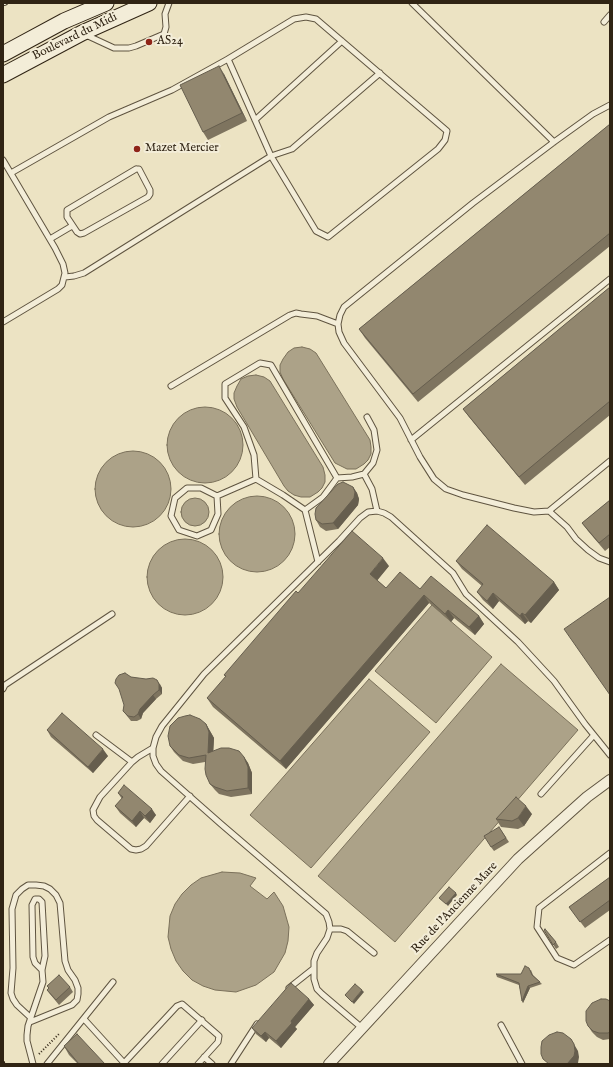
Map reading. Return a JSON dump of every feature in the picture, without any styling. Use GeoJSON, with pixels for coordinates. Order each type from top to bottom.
{"type":"FeatureCollection","features":[{"type":"Feature","properties":{"kind":"main road","name":"Boulevard du Midi"},"geometry":{"type":"LineString","coordinates":[[3,54],[72,18],[106,3]]}},
{"type":"Feature","properties":{"kind":"main road","name":"Boulevard du Midi"},"geometry":{"type":"LineString","coordinates":[[3,75],[82,33],[150,3]]}},
{"type":"Feature","properties":{"kind":"main road","name":"Boulevard du Midi"},"geometry":{"type":"LineString","coordinates":[[3,63],[47,39],[72,18]]}},
{"type":"Feature","properties":{"kind":"street","name":"Rue de l'Ancienne Mare"},"geometry":{"type":"LineString","coordinates":[[329,1064],[518,859],[587,797],[610,780]]}},
{"type":"Feature","properties":{"kind":"lane"},"geometry":{"type":"LineString","coordinates":[[82,33],[114,48],[129,48],[136,46],[164,34],[166,27],[165,14],[170,3]]}},
{"type":"Feature","properties":{"kind":"lane"},"geometry":{"type":"LineString","coordinates":[[412,3],[554,142]]}},
{"type":"Feature","properties":{"kind":"lane"},"geometry":{"type":"LineString","coordinates":[[604,22],[610,15]]}},
{"type":"Feature","properties":{"kind":"lane"},"geometry":{"type":"LineString","coordinates":[[11,173],[109,117],[172,90],[228,59],[294,19],[306,17],[316,19],[447,131],[445,140],[438,149],[328,237],[316,231],[271,156],[228,59]]}},
{"type":"Feature","properties":{"kind":"lane"},"geometry":{"type":"LineString","coordinates":[[255,120],[342,41]]}},
{"type":"Feature","properties":{"kind":"lane"},"geometry":{"type":"LineString","coordinates":[[65,276],[74,276],[84,273],[271,156],[292,149],[380,73]]}},
{"type":"Feature","properties":{"kind":"lane"},"geometry":{"type":"LineString","coordinates":[[610,105],[593,114],[473,203],[344,307],[338,324],[339,332],[344,342],[400,418],[420,457],[434,479],[446,489],[462,495],[514,508],[534,512],[549,511],[610,461]]}},
{"type":"Feature","properties":{"kind":"lane"},"geometry":{"type":"LineString","coordinates":[[3,160],[50,239],[63,264],[65,273],[62,285],[58,289],[3,322]]}},
{"type":"Feature","properties":{"kind":"lane"},"geometry":{"type":"LineString","coordinates":[[136,169],[139,170],[150,190],[148,197],[84,233],[80,234],[72,226],[67,217],[67,210],[136,169]]}},
{"type":"Feature","properties":{"kind":"lane"},"geometry":{"type":"LineString","coordinates":[[50,239],[72,226]]}},
{"type":"Feature","properties":{"kind":"lane"},"geometry":{"type":"LineString","coordinates":[[411,440],[610,279]]}},
{"type":"Feature","properties":{"kind":"lane"},"geometry":{"type":"LineString","coordinates":[[171,386],[290,315],[301,314],[317,316],[338,324]]}},
{"type":"Feature","properties":{"kind":"lane"},"geometry":{"type":"LineString","coordinates":[[256,479],[254,455],[244,427],[225,398],[225,384],[260,363],[271,365],[337,478]]}},
{"type":"Feature","properties":{"kind":"lane"},"geometry":{"type":"LineString","coordinates":[[337,478],[352,478],[364,474],[373,463],[376,450],[374,430],[367,417]]}},
{"type":"Feature","properties":{"kind":"lane"},"geometry":{"type":"LineString","coordinates":[[364,474],[372,489],[376,511]]}},
{"type":"Feature","properties":{"kind":"lane"},"geometry":{"type":"LineString","coordinates":[[305,510],[323,497],[337,478]]}},
{"type":"Feature","properties":{"kind":"lane"},"geometry":{"type":"LineString","coordinates":[[217,496],[256,479]]}},
{"type":"Feature","properties":{"kind":"lane"},"geometry":{"type":"LineString","coordinates":[[256,479],[305,510],[318,562]]}},
{"type":"Feature","properties":{"kind":"lane"},"geometry":{"type":"LineString","coordinates":[[187,488],[201,488],[217,496],[218,514],[210,530],[197,536],[179,530],[171,516],[175,498],[187,488]]}},
{"type":"Feature","properties":{"kind":"lane"},"geometry":{"type":"LineString","coordinates":[[362,1028],[318,989],[314,979],[314,961],[327,938],[330,929],[326,914],[161,771],[156,764],[153,756],[153,748],[156,736],[162,726],[204,674],[339,541],[360,518],[368,512],[376,511],[391,517],[453,573],[466,594],[518,642],[554,680],[610,755]]}},
{"type":"Feature","properties":{"kind":"lane"},"geometry":{"type":"LineString","coordinates":[[549,511],[567,527],[576,539],[588,550],[600,558],[610,562]]}},
{"type":"Feature","properties":{"kind":"lane"},"geometry":{"type":"LineString","coordinates":[[3,689],[5,685],[112,614]]}},
{"type":"Feature","properties":{"kind":"lane"},"geometry":{"type":"LineString","coordinates":[[96,735],[132,762]]}},
{"type":"Feature","properties":{"kind":"lane"},"geometry":{"type":"LineString","coordinates":[[541,794],[594,735]]}},
{"type":"Feature","properties":{"kind":"lane"},"geometry":{"type":"LineString","coordinates":[[153,748],[132,762],[100,797],[93,810],[97,820],[131,849],[136,850],[146,846],[190,796]]}},
{"type":"Feature","properties":{"kind":"lane"},"geometry":{"type":"LineString","coordinates":[[610,853],[539,908],[537,926],[557,958],[574,965],[610,940]]}},
{"type":"Feature","properties":{"kind":"lane"},"geometry":{"type":"LineString","coordinates":[[28,885],[36,885],[44,886],[50,889],[56,895],[60,903],[65,961],[68,970],[75,980],[78,988],[78,994],[77,1000],[72,1005],[30,1020],[17,1005],[11,992],[13,968],[12,909],[16,895],[28,885]]}},
{"type":"Feature","properties":{"kind":"lane"},"geometry":{"type":"LineString","coordinates":[[33,1064],[27,1041],[30,1020],[43,982],[42,970],[45,956],[42,902],[35,899],[32,905],[33,957],[35,963],[42,970]]}},
{"type":"Feature","properties":{"kind":"lane"},"geometry":{"type":"LineString","coordinates":[[330,929],[341,929],[347,931],[374,954]]}},
{"type":"Feature","properties":{"kind":"lane"},"geometry":{"type":"LineString","coordinates":[[283,993],[313,969]]}},
{"type":"Feature","properties":{"kind":"lane"},"geometry":{"type":"LineString","coordinates":[[47,1064],[113,982]]}},
{"type":"Feature","properties":{"kind":"lane"},"geometry":{"type":"LineString","coordinates":[[84,1019],[125,1064],[180,1004],[184,1005],[219,1036],[218,1042],[198,1064]]}},
{"type":"Feature","properties":{"kind":"lane"},"geometry":{"type":"LineString","coordinates":[[231,1064],[252,1028],[261,1018]]}},
{"type":"Feature","properties":{"kind":"lane"},"geometry":{"type":"LineString","coordinates":[[162,1064],[202,1020]]}},
{"type":"Feature","properties":{"kind":"lane"},"geometry":{"type":"LineString","coordinates":[[501,1025],[522,1064]]}},
{"type":"Feature","properties":{"kind":"lane"},"geometry":{"type":"LineString","coordinates":[[204,1057],[212,1064]]}},
{"type":"Feature","properties":{"kind":"shaded area"},"geometry":{"type":"Polygon","coordinates":[[[302,347],[310,349],[316,353],[370,440],[371,454],[364,464],[356,469],[347,469],[335,463],[283,379],[280,372],[280,365],[283,359],[288,352],[294,348],[302,347]]]}},
{"type":"Feature","properties":{"kind":"shaded area"},"geometry":{"type":"Polygon","coordinates":[[[256,375],[264,377],[270,381],[323,467],[325,482],[318,492],[310,497],[301,497],[288,491],[237,407],[234,399],[234,393],[241,379],[256,375]]]}},
{"type":"Feature","properties":{"kind":"shaded area"},"geometry":{"type":"Polygon","coordinates":[[[205,407],[219,410],[232,418],[240,431],[243,445],[240,459],[232,472],[219,480],[205,483],[191,480],[178,472],[170,459],[167,445],[170,431],[178,418],[191,410],[205,407]]]}},
{"type":"Feature","properties":{"kind":"shaded area"},"geometry":{"type":"Polygon","coordinates":[[[133,451],[147,454],[160,462],[168,475],[171,489],[168,503],[160,516],[147,524],[133,527],[119,524],[106,516],[98,503],[95,489],[98,475],[106,462],[119,454],[133,451]]]}},
{"type":"Feature","properties":{"kind":"shaded area"},"geometry":{"type":"Polygon","coordinates":[[[257,496],[271,499],[284,507],[292,520],[295,534],[292,548],[284,561],[271,569],[257,572],[243,569],[230,561],[222,548],[219,534],[222,520],[230,507],[243,499],[257,496]]]}},
{"type":"Feature","properties":{"kind":"shaded area"},"geometry":{"type":"Polygon","coordinates":[[[195,498],[205,502],[209,512],[205,522],[195,526],[185,522],[181,512],[185,502],[195,498]]]}},
{"type":"Feature","properties":{"kind":"shaded area"},"geometry":{"type":"Polygon","coordinates":[[[185,539],[199,542],[212,550],[220,563],[223,577],[220,591],[212,604],[199,612],[185,615],[171,612],[158,604],[150,591],[147,577],[150,563],[158,550],[171,542],[185,539]]]}},
{"type":"Feature","properties":{"kind":"shaded area"},"geometry":{"type":"Polygon","coordinates":[[[432,605],[492,657],[436,723],[375,671],[432,605]]]}},
{"type":"Feature","properties":{"kind":"shaded area"},"geometry":{"type":"Polygon","coordinates":[[[501,664],[578,730],[395,942],[318,876],[501,664]]]}},
{"type":"Feature","properties":{"kind":"shaded area"},"geometry":{"type":"Polygon","coordinates":[[[369,679],[430,732],[311,868],[250,815],[369,679]]]}},
{"type":"Feature","properties":{"kind":"shaded area"},"geometry":{"type":"Polygon","coordinates":[[[222,872],[240,873],[256,878],[250,886],[267,899],[274,892],[283,906],[289,927],[285,953],[274,972],[256,985],[236,992],[215,990],[192,980],[176,961],[168,937],[170,916],[175,904],[182,894],[201,878],[222,872]]]}},
{"type":"Feature","properties":{"kind":"building"},"geometry":{"type":"Polygon","coordinates":[[[219,66],[242,113],[203,132],[180,85],[219,66]]]}},
{"type":"Feature","properties":{"kind":"building"},"geometry":{"type":"Polygon","coordinates":[[[610,124],[610,233],[413,394],[359,329],[610,124]]]}},
{"type":"Feature","properties":{"kind":"building"},"geometry":{"type":"Polygon","coordinates":[[[610,287],[610,401],[519,477],[463,409],[610,287]]]}},
{"type":"Feature","properties":{"kind":"building"},"geometry":{"type":"Polygon","coordinates":[[[343,482],[353,487],[355,492],[354,498],[333,523],[322,524],[316,520],[316,508],[338,484],[343,482]]]}},
{"type":"Feature","properties":{"kind":"building"},"geometry":{"type":"Polygon","coordinates":[[[610,500],[610,534],[599,543],[582,523],[610,500]]]}},
{"type":"Feature","properties":{"kind":"building"},"geometry":{"type":"Polygon","coordinates":[[[487,525],[554,582],[525,615],[522,613],[520,616],[493,593],[487,601],[477,592],[483,584],[456,561],[487,525]]]}},
{"type":"Feature","properties":{"kind":"building"},"geometry":{"type":"Polygon","coordinates":[[[352,531],[383,558],[370,574],[386,588],[400,572],[420,589],[431,576],[479,616],[469,627],[448,610],[445,614],[424,595],[280,761],[207,698],[226,676],[224,675],[296,591],[298,593],[352,531]]]}},
{"type":"Feature","properties":{"kind":"building"},"geometry":{"type":"Polygon","coordinates":[[[610,597],[610,695],[564,629],[610,597]]]}},
{"type":"Feature","properties":{"kind":"building"},"geometry":{"type":"Polygon","coordinates":[[[125,673],[131,677],[146,679],[153,678],[157,680],[159,684],[159,690],[134,717],[128,716],[123,711],[124,705],[119,689],[115,683],[119,675],[125,673]]]}},
{"type":"Feature","properties":{"kind":"building"},"geometry":{"type":"Polygon","coordinates":[[[62,713],[103,749],[88,767],[47,730],[62,713]]]}},
{"type":"Feature","properties":{"kind":"building"},"geometry":{"type":"Polygon","coordinates":[[[190,715],[200,719],[206,724],[209,732],[208,753],[221,748],[229,748],[239,751],[244,757],[248,767],[248,788],[227,791],[215,787],[210,784],[206,775],[206,755],[189,758],[179,755],[170,746],[168,736],[170,726],[178,718],[190,715]]]}},
{"type":"Feature","properties":{"kind":"building"},"geometry":{"type":"Polygon","coordinates":[[[124,785],[152,809],[145,816],[140,811],[132,821],[115,806],[123,797],[118,793],[124,785]]]}},
{"type":"Feature","properties":{"kind":"building"},"geometry":{"type":"Polygon","coordinates":[[[516,797],[526,806],[518,818],[512,821],[496,819],[516,797]]]}},
{"type":"Feature","properties":{"kind":"building"},"geometry":{"type":"Polygon","coordinates":[[[499,827],[506,838],[491,847],[484,836],[499,827]]]}},
{"type":"Feature","properties":{"kind":"building"},"geometry":{"type":"Polygon","coordinates":[[[610,877],[610,900],[580,922],[569,907],[610,877]]]}},
{"type":"Feature","properties":{"kind":"building"},"geometry":{"type":"Polygon","coordinates":[[[449,887],[456,893],[446,904],[439,898],[449,887]]]}},
{"type":"Feature","properties":{"kind":"building"},"geometry":{"type":"Polygon","coordinates":[[[545,929],[556,942],[553,945],[544,930],[545,929]]]}},
{"type":"Feature","properties":{"kind":"building"},"geometry":{"type":"Polygon","coordinates":[[[525,966],[529,968],[532,975],[540,982],[528,986],[522,1001],[519,983],[496,974],[521,974],[525,966]]]}},
{"type":"Feature","properties":{"kind":"building"},"geometry":{"type":"Polygon","coordinates":[[[59,975],[70,987],[56,1000],[47,990],[49,988],[47,986],[59,975]]]}},
{"type":"Feature","properties":{"kind":"building"},"geometry":{"type":"Polygon","coordinates":[[[291,983],[309,999],[291,1021],[292,1023],[276,1041],[265,1032],[261,1036],[252,1028],[291,983]]]}},
{"type":"Feature","properties":{"kind":"building"},"geometry":{"type":"Polygon","coordinates":[[[355,984],[362,990],[352,1002],[345,995],[355,984]]]}},
{"type":"Feature","properties":{"kind":"building"},"geometry":{"type":"Polygon","coordinates":[[[601,999],[610,1001],[610,1032],[608,1033],[593,1031],[588,1026],[586,1021],[586,1011],[592,1003],[601,999]]]}},
{"type":"Feature","properties":{"kind":"building"},"geometry":{"type":"Polygon","coordinates":[[[557,1032],[563,1033],[571,1039],[574,1044],[574,1056],[567,1064],[549,1064],[543,1059],[541,1054],[542,1041],[549,1035],[557,1032]]]}},
{"type":"Feature","properties":{"kind":"building"},"geometry":{"type":"Polygon","coordinates":[[[77,1034],[105,1064],[79,1064],[64,1046],[77,1034]]]}},
{"type":"Feature","properties":{"kind":"place","name":"AS24"},"geometry":{"type":"Point","coordinates":[149,42]}},
{"type":"Feature","properties":{"kind":"place","name":"Mazet Mercier"},"geometry":{"type":"Point","coordinates":[137,149]}}]}
